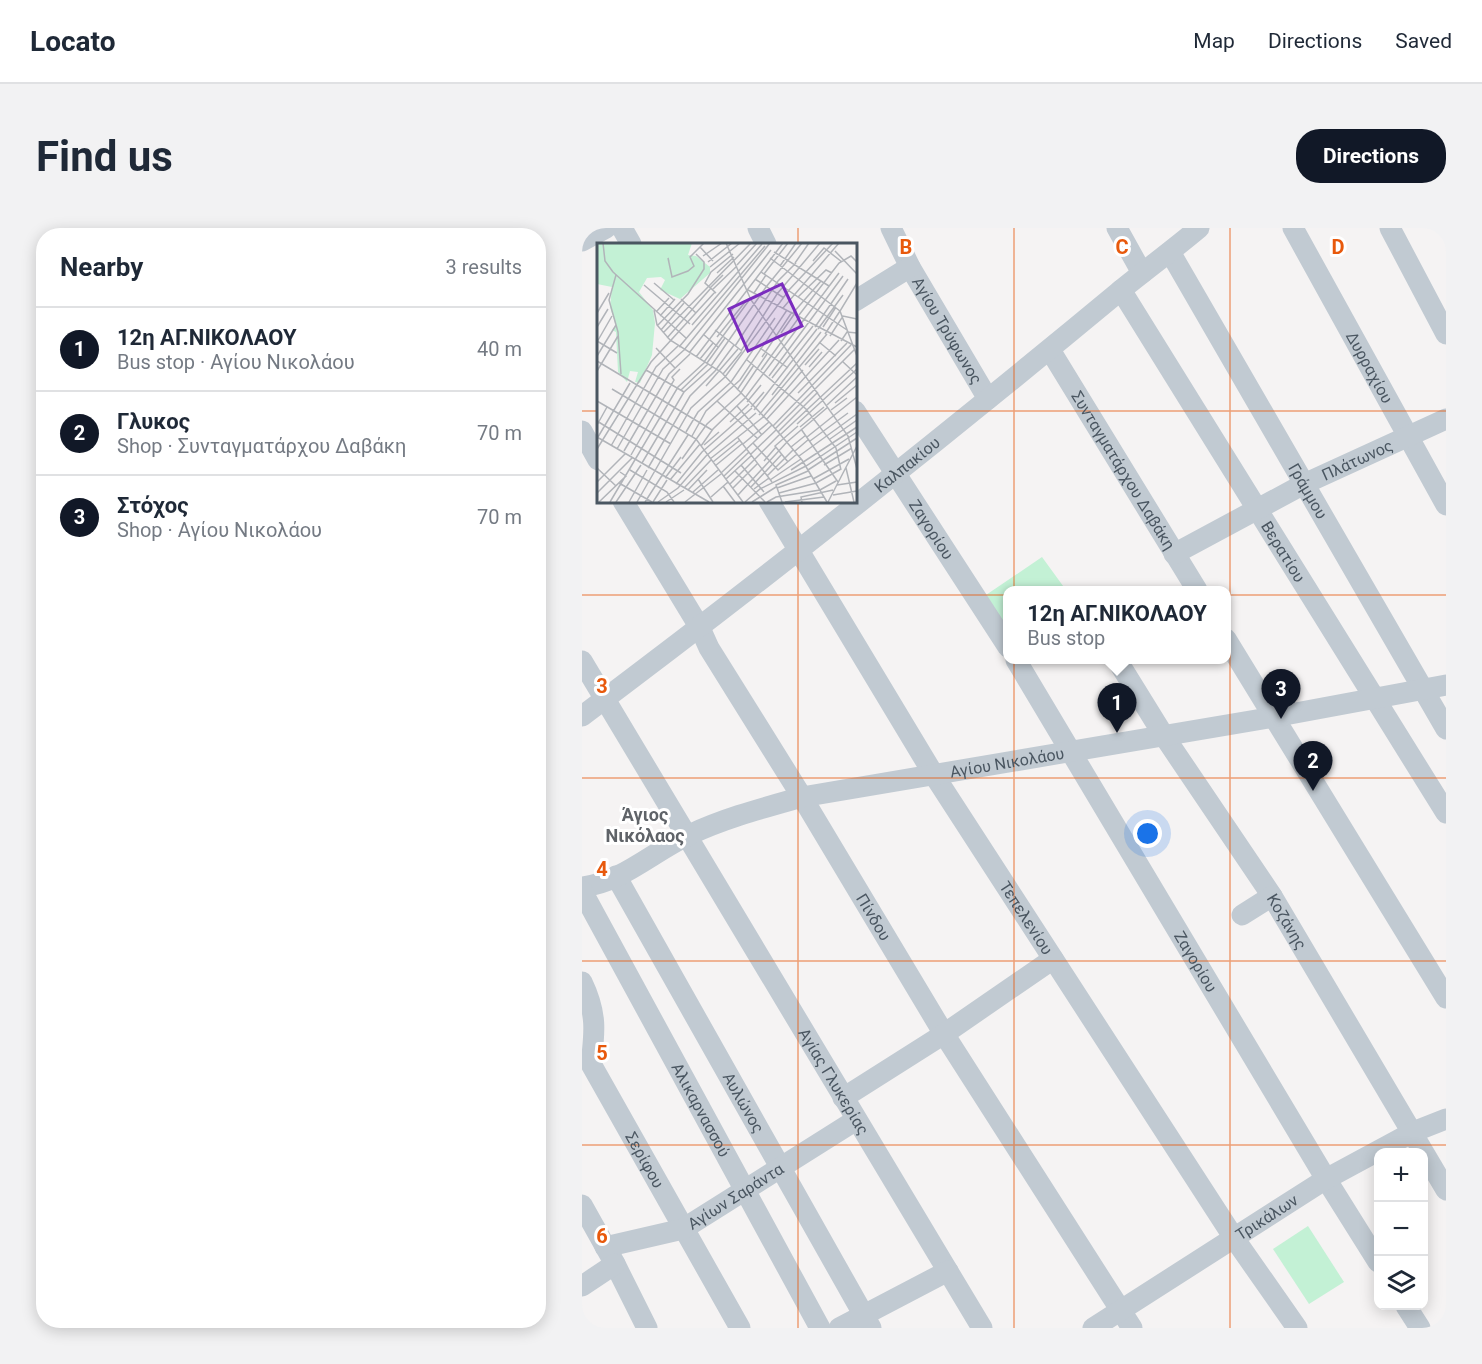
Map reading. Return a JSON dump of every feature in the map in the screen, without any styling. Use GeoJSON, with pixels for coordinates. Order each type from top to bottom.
{"type":"FeatureCollection","features":[{"type":"Feature","properties":{"kind":"street"},"geometry":{"type":"LineString","coordinates":[[582,241],[606,228]]}},
{"type":"Feature","properties":{"kind":"street"},"geometry":{"type":"LineString","coordinates":[[622,228],[630,243]]}},
{"type":"Feature","properties":{"kind":"street"},"geometry":{"type":"LineString","coordinates":[[758,228],[766,243]]}},
{"type":"Feature","properties":{"kind":"street","name":"Αγίου Τρύφωνος"},"geometry":{"type":"LineString","coordinates":[[891,228],[910,267],[988,399]]}},
{"type":"Feature","properties":{"kind":"street"},"geometry":{"type":"LineString","coordinates":[[1117,228],[1142,273]]}},
{"type":"Feature","properties":{"kind":"street","name":"Καλπακίου"},"geometry":{"type":"LineString","coordinates":[[582,716],[700,628],[1050,350],[1199,228]]}},
{"type":"Feature","properties":{"kind":"street","name":"Δυρραχίου"},"geometry":{"type":"LineString","coordinates":[[1293,228],[1446,505]]}},
{"type":"Feature","properties":{"kind":"street"},"geometry":{"type":"LineString","coordinates":[[1390,228],[1446,334]]}},
{"type":"Feature","properties":{"kind":"street","name":"Γράμμου"},"geometry":{"type":"LineString","coordinates":[[1170,252],[1446,729]]}},
{"type":"Feature","properties":{"kind":"street"},"geometry":{"type":"LineString","coordinates":[[856,300],[910,267]]}},
{"type":"Feature","properties":{"kind":"street","name":"Βερατίου"},"geometry":{"type":"LineString","coordinates":[[1121,290],[1446,813]]}},
{"type":"Feature","properties":{"kind":"street","name":"Συνταγματάρχου Δαβάκη"},"geometry":{"type":"LineString","coordinates":[[1050,350],[1194,586]]}},
{"type":"Feature","properties":{"kind":"street","name":"Ζαγορίου"},"geometry":{"type":"LineString","coordinates":[[856,413],[1003,639]]}},
{"type":"Feature","properties":{"kind":"street","name":"Πλάτωνος"},"geometry":{"type":"LineString","coordinates":[[1174,554],[1304,484],[1446,419]]}},
{"type":"Feature","properties":{"kind":"street"},"geometry":{"type":"LineString","coordinates":[[582,431],[597,458]]}},
{"type":"Feature","properties":{"kind":"street"},"geometry":{"type":"LineString","coordinates":[[582,469],[597,461]]}},
{"type":"Feature","properties":{"kind":"street","name":"Πίνδου"},"geometry":{"type":"LineString","coordinates":[[624,502],[700,628],[709,648],[802,797],[944,1034],[1127,1319]]}},
{"type":"Feature","properties":{"kind":"street","name":"Τεπελενίου"},"geometry":{"type":"LineString","coordinates":[[770,502],[934,775],[1234,1238],[1297,1328]]}},
{"type":"Feature","properties":{"kind":"street"},"geometry":{"type":"LineString","coordinates":[[1231,646],[1446,999]]}},
{"type":"Feature","properties":{"kind":"street","name":"Αγίας Γλυκερίας"},"geometry":{"type":"LineString","coordinates":[[582,661],[982,1328]]}},
{"type":"Feature","properties":{"kind":"street","name":"Ζαγορίου"},"geometry":{"type":"LineString","coordinates":[[1018,664],[1374,1256]]}},
{"type":"Feature","properties":{"kind":"street","name":"Κοζάνης"},"geometry":{"type":"LineString","coordinates":[[1119,664],[1164,736],[1272,896],[1446,1190]]}},
{"type":"Feature","properties":{"kind":"street","name":"Αγίου Νικολάου"},"geometry":{"type":"LineString","coordinates":[[582,886],[591,886],[616,876],[686,837],[741,814],[802,797],[1274,717],[1446,685]]}},
{"type":"Feature","properties":{"kind":"street","name":"Αυλώνος"},"geometry":{"type":"LineString","coordinates":[[616,876],[867,1322]]}},
{"type":"Feature","properties":{"kind":"street","name":"Αλικαρνασσού"},"geometry":{"type":"LineString","coordinates":[[582,891],[820,1328]]}},
{"type":"Feature","properties":{"kind":"street"},"geometry":{"type":"LineString","coordinates":[[1242,915],[1272,896]]}},
{"type":"Feature","properties":{"kind":"street"},"geometry":{"type":"LineString","coordinates":[[843,1098],[944,1034],[1053,959]]}},
{"type":"Feature","properties":{"kind":"street","name":"Σερίφου"},"geometry":{"type":"LineString","coordinates":[[582,982],[591,1001],[595,1032],[591,1064],[740,1328]]}},
{"type":"Feature","properties":{"kind":"street","name":"Αγίων Σαράντα"},"geometry":{"type":"LineString","coordinates":[[610,1256],[683,1229],[856,1119]]}},
{"type":"Feature","properties":{"kind":"street","name":"Τρικάλων"},"geometry":{"type":"LineString","coordinates":[[1094,1328],[1127,1319],[1234,1238],[1326,1179],[1413,1132],[1446,1119]]}},
{"type":"Feature","properties":{"kind":"street"},"geometry":{"type":"LineString","coordinates":[[582,1204],[647,1328]]}},
{"type":"Feature","properties":{"kind":"street"},"geometry":{"type":"LineString","coordinates":[[582,1286],[610,1256]]}},
{"type":"Feature","properties":{"kind":"street"},"geometry":{"type":"LineString","coordinates":[[839,1328],[867,1322],[948,1271]]}},
{"type":"Feature","properties":{"kind":"street"},"geometry":{"type":"LineString","coordinates":[[1409,1310],[1420,1328]]}},
{"type":"Feature","properties":{"kind":"green space"},"geometry":{"type":"Polygon","coordinates":[[[1042,557],[1063,586],[1003,586],[1003,626],[983,597],[1042,557]]]}},
{"type":"Feature","properties":{"kind":"green space"},"geometry":{"type":"Polygon","coordinates":[[[1308,1226],[1344,1282],[1309,1304],[1273,1249],[1308,1226]]]}},
{"type":"Feature","properties":{"kind":"place","name":"Στόχος"},"geometry":{"type":"Point","coordinates":[1281,719]}},
{"type":"Feature","properties":{"kind":"place","name":"12η ΑΓ.ΝΙΚΟΛΑΟΥ"},"geometry":{"type":"Point","coordinates":[1117,733]}},
{"type":"Feature","properties":{"kind":"place","name":"Γλυκος"},"geometry":{"type":"Point","coordinates":[1313,791]}},
{"type":"Feature","properties":{"kind":"district","name":"Άγιος Νικόλαος"},"geometry":{"type":"Point","coordinates":[645,825]}}]}
